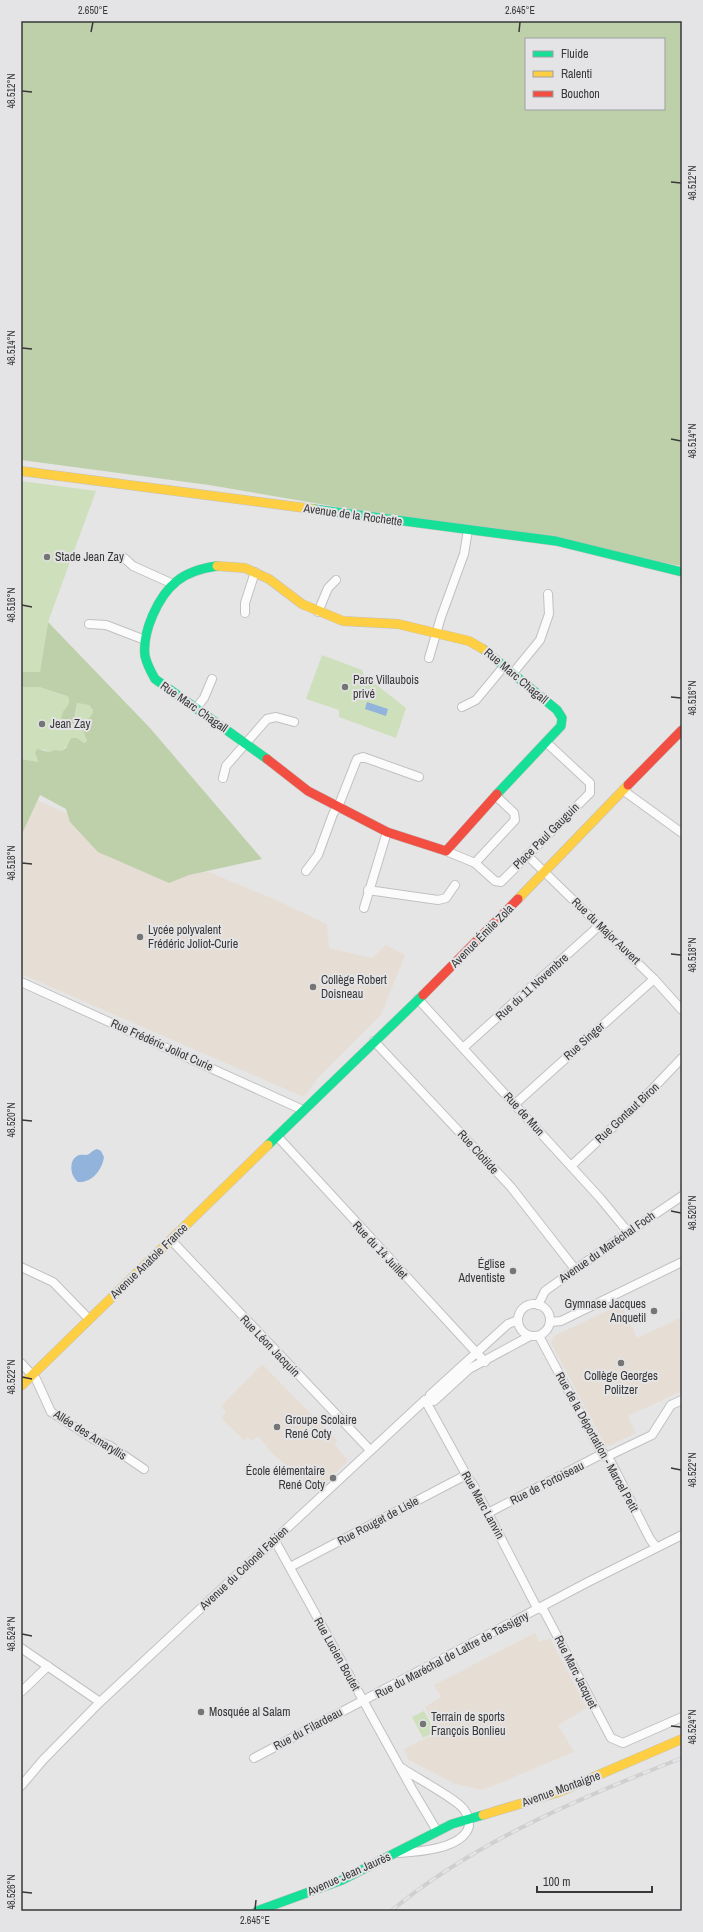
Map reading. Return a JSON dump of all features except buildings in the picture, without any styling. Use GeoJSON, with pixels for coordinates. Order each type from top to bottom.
{"type":"FeatureCollection","features":[{"type":"Feature","properties":{"kind":"main road","name":"Avenue de la Rochette"},"geometry":{"type":"LineString","coordinates":[[21,471],[468,530],[556,540],[682,572]]}},
{"type":"Feature","properties":{"kind":"main road","name":"Rue Marc Chagall"},"geometry":{"type":"LineString","coordinates":[[217,566],[245,568],[255,572],[269,579],[302,604],[318,612],[344,621],[398,624],[437,634],[469,641],[486,650],[560,714],[561,726],[547,743],[446,850],[387,832],[308,791],[246,743],[155,680],[147,666],[145,654],[145,640],[156,611],[173,584],[195,571],[217,566]]}},
{"type":"Feature","properties":{"kind":"main road","name":"Avenue Émile Zola"},"geometry":{"type":"LineString","coordinates":[[277,1136],[545,873],[682,730]]}},
{"type":"Feature","properties":{"kind":"main road","name":"Avenue Anatole France"},"geometry":{"type":"LineString","coordinates":[[21,1386],[277,1136]]}},
{"type":"Feature","properties":{"kind":"main road","name":"Avenue Montaigne"},"geometry":{"type":"LineString","coordinates":[[437,1831],[469,1819],[559,1792],[682,1739]]}},
{"type":"Feature","properties":{"kind":"main road","name":"Avenue Jean Jaurès"},"geometry":{"type":"LineString","coordinates":[[257,1911],[332,1884],[437,1831]]}},
{"type":"Feature","properties":{"kind":"street"},"geometry":{"type":"LineString","coordinates":[[429,658],[464,554],[468,530]]}},
{"type":"Feature","properties":{"kind":"street"},"geometry":{"type":"LineString","coordinates":[[123,557],[133,566],[173,584]]}},
{"type":"Feature","properties":{"kind":"street"},"geometry":{"type":"LineString","coordinates":[[245,613],[245,603],[255,572]]}},
{"type":"Feature","properties":{"kind":"street"},"geometry":{"type":"LineString","coordinates":[[318,612],[328,588],[336,580]]}},
{"type":"Feature","properties":{"kind":"street"},"geometry":{"type":"LineString","coordinates":[[513,672],[540,640],[549,614],[548,594]]}},
{"type":"Feature","properties":{"kind":"street"},"geometry":{"type":"LineString","coordinates":[[88,624],[106,625],[145,640]]}},
{"type":"Feature","properties":{"kind":"street"},"geometry":{"type":"LineString","coordinates":[[462,707],[476,700],[505,665]]}},
{"type":"Feature","properties":{"kind":"street"},"geometry":{"type":"LineString","coordinates":[[196,708],[204,698],[212,679]]}},
{"type":"Feature","properties":{"kind":"street"},"geometry":{"type":"LineString","coordinates":[[223,778],[226,766],[267,719],[272,717],[294,722]]}},
{"type":"Feature","properties":{"kind":"street","name":"Place Paul Gauguin"},"geometry":{"type":"LineString","coordinates":[[495,881],[501,882],[590,793],[590,783],[547,743]]}},
{"type":"Feature","properties":{"kind":"street"},"geometry":{"type":"LineString","coordinates":[[306,871],[318,855],[333,814],[356,760],[360,757],[364,757],[419,777]]}},
{"type":"Feature","properties":{"kind":"street"},"geometry":{"type":"LineString","coordinates":[[624,792],[682,833]]}},
{"type":"Feature","properties":{"kind":"street"},"geometry":{"type":"LineString","coordinates":[[475,863],[515,820],[514,813],[496,796]]}},
{"type":"Feature","properties":{"kind":"street"},"geometry":{"type":"LineString","coordinates":[[364,908],[368,890],[387,832]]}},
{"type":"Feature","properties":{"kind":"street","name":"Rue Marc Chagall"},"geometry":{"type":"LineString","coordinates":[[446,850],[475,863],[495,881]]}},
{"type":"Feature","properties":{"kind":"street","name":"Rue du Major Auvert"},"geometry":{"type":"LineString","coordinates":[[527,855],[600,925],[654,979],[682,1010]]}},
{"type":"Feature","properties":{"kind":"street"},"geometry":{"type":"LineString","coordinates":[[368,890],[438,900],[446,898],[455,885]]}},
{"type":"Feature","properties":{"kind":"street","name":"Rue du 11 Novembre"},"geometry":{"type":"LineString","coordinates":[[463,1048],[600,925]]}},
{"type":"Feature","properties":{"kind":"street","name":"Rue Singer"},"geometry":{"type":"LineString","coordinates":[[514,1104],[654,979]]}},
{"type":"Feature","properties":{"kind":"street","name":"Rue Frédéric Joliot Curie"},"geometry":{"type":"LineString","coordinates":[[21,982],[303,1110]]}},
{"type":"Feature","properties":{"kind":"street","name":"Rue de Mun"},"geometry":{"type":"LineString","coordinates":[[418,999],[571,1166],[628,1232]]}},
{"type":"Feature","properties":{"kind":"street","name":"Rue Clotilde"},"geometry":{"type":"LineString","coordinates":[[374,1041],[511,1188],[575,1269]]}},
{"type":"Feature","properties":{"kind":"street","name":"Rue Gontaut Biron"},"geometry":{"type":"LineString","coordinates":[[571,1166],[641,1101],[682,1058]]}},
{"type":"Feature","properties":{"kind":"street","name":"Rue du 14 Juillet"},"geometry":{"type":"LineString","coordinates":[[277,1136],[474,1356],[485,1362]]}},
{"type":"Feature","properties":{"kind":"street","name":"Avenue du Maréchal Foch"},"geometry":{"type":"LineString","coordinates":[[538,1304],[545,1291],[682,1196]]}},
{"type":"Feature","properties":{"kind":"street","name":"Rue Léon Jacquin"},"geometry":{"type":"LineString","coordinates":[[171,1240],[370,1450]]}},
{"type":"Feature","properties":{"kind":"street"},"geometry":{"type":"LineString","coordinates":[[550,1322],[561,1321],[682,1262]]}},
{"type":"Feature","properties":{"kind":"street"},"geometry":{"type":"LineString","coordinates":[[21,1267],[53,1282],[89,1319]]}},
{"type":"Feature","properties":{"kind":"street"},"geometry":{"type":"LineString","coordinates":[[427,1400],[434,1401],[469,1369],[485,1362],[530,1336],[539,1336],[547,1330],[550,1322],[549,1313],[538,1304],[524,1307],[518,1315],[521,1330],[530,1336]]}},
{"type":"Feature","properties":{"kind":"street"},"geometry":{"type":"LineString","coordinates":[[474,1356],[508,1324],[518,1320]]}},
{"type":"Feature","properties":{"kind":"street","name":"Rue de la Déportation - Marcel Petit"},"geometry":{"type":"LineString","coordinates":[[539,1336],[598,1448],[611,1462],[656,1548]]}},
{"type":"Feature","properties":{"kind":"street","name":"Avenue du Colonel Fabien"},"geometry":{"type":"LineString","coordinates":[[21,1786],[43,1760],[100,1702],[370,1450],[474,1356]]}},
{"type":"Feature","properties":{"kind":"street","name":"Allée des Amaryllis"},"geometry":{"type":"LineString","coordinates":[[21,1363],[36,1379],[51,1412],[95,1440],[110,1446],[144,1469]]}},
{"type":"Feature","properties":{"kind":"street","name":"Rue Marc Lanvin"},"geometry":{"type":"LineString","coordinates":[[427,1400],[536,1606],[540,1608]]}},
{"type":"Feature","properties":{"kind":"street","name":"Rue de Fortoiseau"},"geometry":{"type":"LineString","coordinates":[[488,1513],[600,1455],[606,1457],[652,1435],[671,1405],[682,1400]]}},
{"type":"Feature","properties":{"kind":"street","name":"Rue Rouget de Lisle"},"geometry":{"type":"LineString","coordinates":[[290,1567],[466,1475]]}},
{"type":"Feature","properties":{"kind":"street","name":"Rue du Maréchal de Lattre de Tassigny"},"geometry":{"type":"LineString","coordinates":[[363,1701],[682,1535]]}},
{"type":"Feature","properties":{"kind":"street","name":"Rue Lucien Boutet"},"geometry":{"type":"LineString","coordinates":[[274,1539],[412,1789],[437,1831]]}},
{"type":"Feature","properties":{"kind":"street","name":"Rue Marc Jacquet"},"geometry":{"type":"LineString","coordinates":[[540,1608],[544,1611],[611,1738],[622,1743],[682,1717]]}},
{"type":"Feature","properties":{"kind":"street"},"geometry":{"type":"LineString","coordinates":[[21,1648],[100,1702]]}},
{"type":"Feature","properties":{"kind":"street"},"geometry":{"type":"LineString","coordinates":[[21,1692],[48,1666]]}},
{"type":"Feature","properties":{"kind":"street","name":"Rue du Filardeau"},"geometry":{"type":"LineString","coordinates":[[254,1758],[363,1701]]}},
{"type":"Feature","properties":{"kind":"street"},"geometry":{"type":"LineString","coordinates":[[395,1853],[422,1852],[452,1842],[468,1831],[469,1819],[465,1810],[458,1803],[414,1778],[401,1768]]}},
{"type":"Feature","properties":{"kind":"shaded area","name":"Lycée polyvalent Frédéric Joliot-Curie"},"geometry":{"type":"Polygon","coordinates":[[[36,800],[276,900],[327,924],[329,948],[372,958],[386,945],[405,955],[381,1015],[317,1079],[304,1097],[21,974],[21,831],[36,800]]]}},
{"type":"Feature","properties":{"kind":"shaded area","name":"Collège Georges Politzer"},"geometry":{"type":"Polygon","coordinates":[[[621,1304],[637,1338],[682,1317],[682,1391],[628,1416],[636,1433],[606,1447],[551,1343],[554,1336],[621,1304]]]}},
{"type":"Feature","properties":{"kind":"shaded area","name":"Groupe Scolaire René Coty"},"geometry":{"type":"Polygon","coordinates":[[[262,1364],[337,1440],[335,1444],[348,1461],[316,1492],[272,1453],[258,1436],[252,1441],[248,1437],[244,1440],[221,1418],[226,1413],[221,1406],[262,1364]]]}},
{"type":"Feature","properties":{"kind":"shaded area"},"geometry":{"type":"Polygon","coordinates":[[[535,1633],[539,1642],[550,1638],[587,1708],[558,1725],[574,1752],[483,1790],[455,1784],[409,1760],[404,1749],[438,1732],[425,1707],[441,1697],[434,1685],[535,1633]]]}},
{"type":"Feature","properties":{"kind":"green space"},"geometry":{"type":"Polygon","coordinates":[[[21,21],[682,21],[682,566],[209,485],[21,460],[21,21]]]}},
{"type":"Feature","properties":{"kind":"green space","name":"Stade Jean Zay"},"geometry":{"type":"Polygon","coordinates":[[[21,481],[96,491],[48,622],[40,673],[21,672],[21,481]]]}},
{"type":"Feature","properties":{"kind":"green space"},"geometry":{"type":"Polygon","coordinates":[[[48,622],[150,728],[262,859],[189,875],[169,883],[98,852],[70,822],[66,809],[40,795],[21,836],[22,759],[38,762],[35,752],[37,749],[49,752],[55,750],[61,751],[66,748],[71,738],[77,738],[84,743],[87,741],[83,728],[93,713],[93,710],[89,705],[77,703],[74,723],[64,725],[62,716],[69,702],[69,698],[67,696],[39,687],[21,687],[21,672],[40,672],[48,622]]]}},
{"type":"Feature","properties":{"kind":"green space","name":"Parc Villaubois privé"},"geometry":{"type":"Polygon","coordinates":[[[322,655],[362,670],[364,675],[406,708],[396,738],[339,717],[339,710],[306,699],[322,655]]]}},
{"type":"Feature","properties":{"kind":"green space","name":"Jean Zay"},"geometry":{"type":"Polygon","coordinates":[[[21,687],[39,687],[69,697],[69,704],[62,714],[76,716],[77,703],[89,705],[93,710],[91,718],[85,727],[87,741],[84,743],[77,738],[61,751],[55,750],[49,752],[43,749],[36,757],[38,762],[22,759],[21,762],[21,687]]]}},
{"type":"Feature","properties":{"kind":"green space","name":"Terrain de sports François Bonlieu"},"geometry":{"type":"Polygon","coordinates":[[[424,1711],[435,1731],[423,1738],[412,1717],[424,1711]]]}},
{"type":"Feature","properties":{"kind":"water"},"geometry":{"type":"Polygon","coordinates":[[[367,702],[388,709],[386,716],[365,709],[367,702]]]}},
{"type":"Feature","properties":{"kind":"water"},"geometry":{"type":"Polygon","coordinates":[[[97,1149],[101,1151],[104,1157],[99,1171],[92,1178],[83,1182],[78,1182],[73,1176],[71,1168],[73,1160],[79,1155],[88,1155],[97,1149]]]}},
{"type":"Feature","properties":{"kind":"railway"},"geometry":{"type":"LineString","coordinates":[[391,1911],[423,1886],[457,1863],[530,1823],[568,1805],[682,1758]]}},
{"type":"Feature","properties":{"kind":"traffic: fast"},"geometry":{"type":"LineString","coordinates":[[313,509],[556,541],[682,572]]}},
{"type":"Feature","properties":{"kind":"traffic: fast"},"geometry":{"type":"LineString","coordinates":[[217,566],[201,569],[186,575],[170,588],[153,615],[146,636],[145,656],[155,679],[267,759]]}},
{"type":"Feature","properties":{"kind":"traffic: fast"},"geometry":{"type":"LineString","coordinates":[[483,649],[557,710],[562,718],[561,726],[497,794]]}},
{"type":"Feature","properties":{"kind":"traffic: fast"},"geometry":{"type":"LineString","coordinates":[[268,1145],[423,995]]}},
{"type":"Feature","properties":{"kind":"traffic: fast"},"geometry":{"type":"LineString","coordinates":[[257,1911],[342,1880],[452,1824],[483,1815]]}},
{"type":"Feature","properties":{"kind":"traffic: slow"},"geometry":{"type":"LineString","coordinates":[[21,471],[313,509]]}},
{"type":"Feature","properties":{"kind":"traffic: slow"},"geometry":{"type":"LineString","coordinates":[[217,566],[245,568],[269,579],[302,604],[343,621],[398,624],[469,641],[483,649]]}},
{"type":"Feature","properties":{"kind":"traffic: slow"},"geometry":{"type":"LineString","coordinates":[[518,899],[628,785]]}},
{"type":"Feature","properties":{"kind":"traffic: slow"},"geometry":{"type":"LineString","coordinates":[[21,1386],[268,1145]]}},
{"type":"Feature","properties":{"kind":"traffic: slow"},"geometry":{"type":"LineString","coordinates":[[483,1815],[559,1792],[682,1739]]}},
{"type":"Feature","properties":{"kind":"traffic: jam"},"geometry":{"type":"LineString","coordinates":[[628,785],[682,730]]}},
{"type":"Feature","properties":{"kind":"traffic: jam"},"geometry":{"type":"LineString","coordinates":[[267,759],[308,791],[387,832],[446,851],[497,794]]}},
{"type":"Feature","properties":{"kind":"traffic: jam"},"geometry":{"type":"LineString","coordinates":[[423,995],[518,899]]}},
{"type":"Feature","properties":{"kind":"place","name":"Stade Jean Zay"},"geometry":{"type":"Point","coordinates":[47,557]}},
{"type":"Feature","properties":{"kind":"place","name":"Parc Villaubois privé"},"geometry":{"type":"Point","coordinates":[345,687]}},
{"type":"Feature","properties":{"kind":"place","name":"Jean Zay"},"geometry":{"type":"Point","coordinates":[42,724]}},
{"type":"Feature","properties":{"kind":"place","name":"Lycée polyvalent Frédéric Joliot-Curie"},"geometry":{"type":"Point","coordinates":[140,937]}},
{"type":"Feature","properties":{"kind":"place","name":"Collège Robert Doisneau"},"geometry":{"type":"Point","coordinates":[313,987]}},
{"type":"Feature","properties":{"kind":"place","name":"Église Adventiste"},"geometry":{"type":"Point","coordinates":[513,1271]}},
{"type":"Feature","properties":{"kind":"place","name":"Gymnase Jacques Anquetil"},"geometry":{"type":"Point","coordinates":[654,1311]}},
{"type":"Feature","properties":{"kind":"place","name":"Collège Georges Politzer"},"geometry":{"type":"Point","coordinates":[621,1363]}},
{"type":"Feature","properties":{"kind":"place","name":"Groupe Scolaire René Coty"},"geometry":{"type":"Point","coordinates":[277,1427]}},
{"type":"Feature","properties":{"kind":"place","name":"École élémentaire René Coty"},"geometry":{"type":"Point","coordinates":[333,1478]}},
{"type":"Feature","properties":{"kind":"place","name":"Mosquée al Salam"},"geometry":{"type":"Point","coordinates":[201,1712]}},
{"type":"Feature","properties":{"kind":"place","name":"Terrain de sports François Bonlieu"},"geometry":{"type":"Point","coordinates":[423,1724]}}]}
